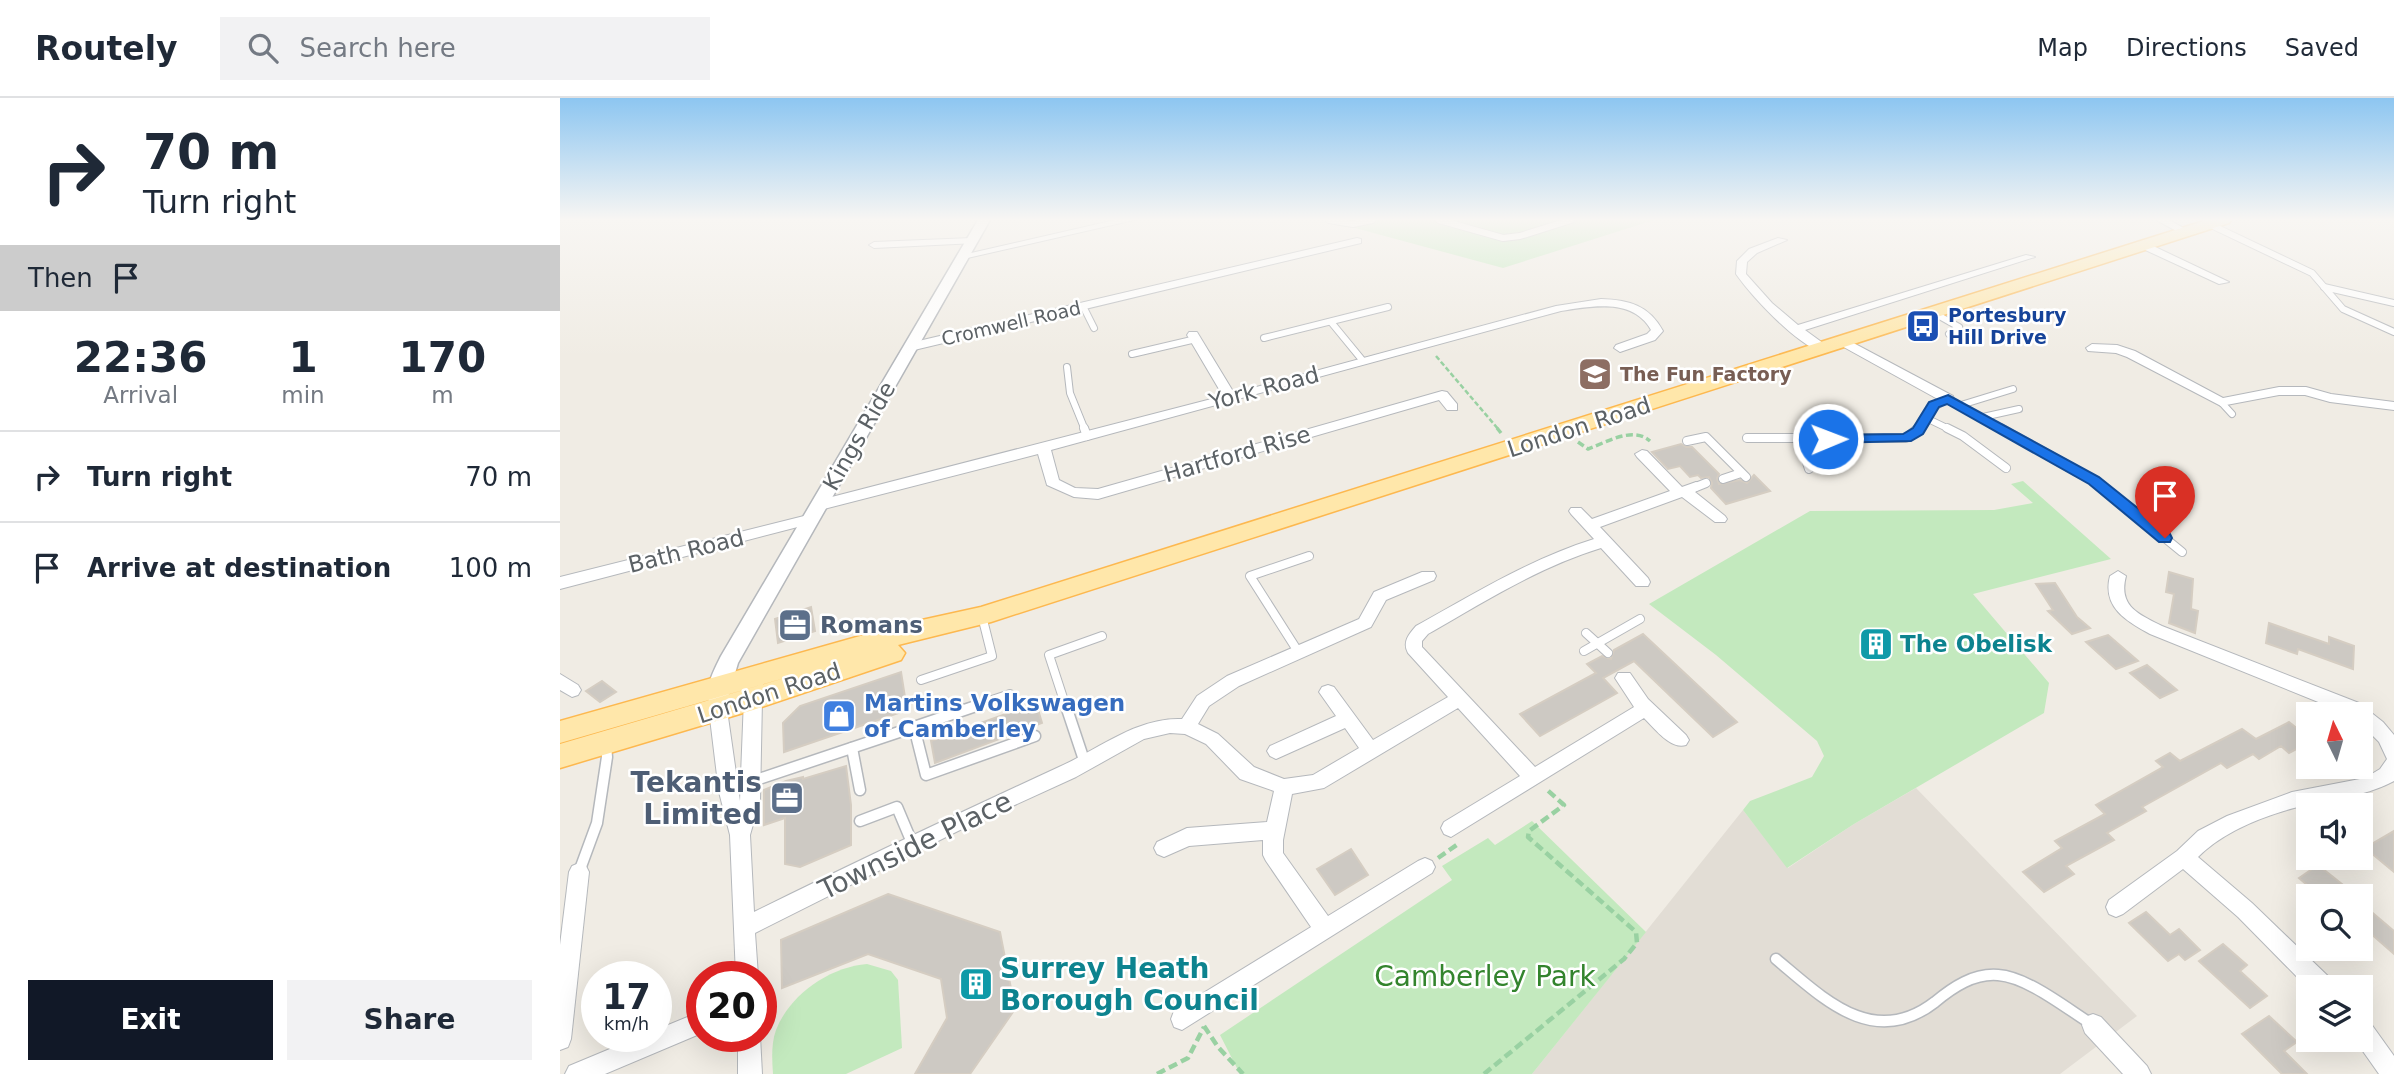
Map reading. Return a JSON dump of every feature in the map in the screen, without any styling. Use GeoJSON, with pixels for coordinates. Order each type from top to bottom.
{"type":"FeatureCollection","features":[{"type":"Feature","properties":{"kind":"main road","name":"London Road"},"geometry":{"type":"LineString","coordinates":[[560,732],[846,669],[978,617],[2083,266]]}},
{"type":"Feature","properties":{"kind":"main road","name":"London Road"},"geometry":{"type":"LineString","coordinates":[[560,756],[606,743],[718,698]]}},
{"type":"Feature","properties":{"kind":"street","name":"Kings Ride"},"geometry":{"type":"LineString","coordinates":[[718,698],[724,669],[957,266]]}},
{"type":"Feature","properties":{"kind":"street","name":"Cromwell Road"},"geometry":{"type":"LineString","coordinates":[[910,347],[1251,266]]}},
{"type":"Feature","properties":{"kind":"street"},"geometry":{"type":"LineString","coordinates":[[1742,266],[1741,274],[1753,292],[1775,314],[1823,349]]}},
{"type":"Feature","properties":{"kind":"street"},"geometry":{"type":"LineString","coordinates":[[1796,329],[2002,266]]}},
{"type":"Feature","properties":{"kind":"street"},"geometry":{"type":"LineString","coordinates":[[2187,266],[2223,282]]}},
{"type":"Feature","properties":{"kind":"street","name":"York Road"},"geometry":{"type":"LineString","coordinates":[[816,512],[1560,307],[1594,303],[1627,306],[1645,312],[1654,320],[1657,331],[1651,337],[1620,348]]}},
{"type":"Feature","properties":{"kind":"street"},"geometry":{"type":"LineString","coordinates":[[1194,337],[1230,397]]}},
{"type":"Feature","properties":{"kind":"street"},"geometry":{"type":"LineString","coordinates":[[1844,342],[1948,399]]}},
{"type":"Feature","properties":{"kind":"street"},"geometry":{"type":"LineString","coordinates":[[2092,348],[2117,349],[2131,354],[2221,402],[2279,391],[2306,391],[2330,398],[2394,406]]}},
{"type":"Feature","properties":{"kind":"street","name":"Hartford Rise"},"geometry":{"type":"LineString","coordinates":[[1044,447],[1052,482],[1066,492],[1080,495],[1098,494],[1442,395],[1452,407]]}},
{"type":"Feature","properties":{"kind":"street"},"geometry":{"type":"LineString","coordinates":[[1642,454],[1692,489],[1720,519]]}},
{"type":"Feature","properties":{"kind":"street"},"geometry":{"type":"LineString","coordinates":[[1591,525],[1692,489]]}},
{"type":"Feature","properties":{"kind":"street"},"geometry":{"type":"LineString","coordinates":[[1576,511],[1642,582]]}},
{"type":"Feature","properties":{"kind":"street","name":"Bath Road"},"geometry":{"type":"LineString","coordinates":[[560,583],[816,512]]}},
{"type":"Feature","properties":{"kind":"street"},"geometry":{"type":"LineString","coordinates":[[1533,777],[1414,649],[1414,639],[1422,630],[1557,558],[1602,542]]}},
{"type":"Feature","properties":{"kind":"street"},"geometry":{"type":"LineString","coordinates":[[1428,576],[1380,596],[1365,623],[1233,681],[1203,701],[1187,727],[1212,739],[1247,773],[1284,787],[1317,782],[1459,699]]}},
{"type":"Feature","properties":{"kind":"street"},"geometry":{"type":"LineString","coordinates":[[2118,576],[2113,588],[2116,598],[2119,605],[2134,619],[2338,702]]}},
{"type":"Feature","properties":{"kind":"street"},"geometry":{"type":"LineString","coordinates":[[735,652],[751,688],[750,800],[740,835]]}},
{"type":"Feature","properties":{"kind":"street"},"geometry":{"type":"LineString","coordinates":[[1623,673],[1632,694],[1680,740]]}},
{"type":"Feature","properties":{"kind":"street"},"geometry":{"type":"LineString","coordinates":[[1328,692],[1371,751]]}},
{"type":"Feature","properties":{"kind":"street"},"geometry":{"type":"LineString","coordinates":[[718,698],[728,792],[740,835],[746,961]]}},
{"type":"Feature","properties":{"kind":"street"},"geometry":{"type":"LineString","coordinates":[[1451,828],[1645,709]]}},
{"type":"Feature","properties":{"kind":"street"},"geometry":{"type":"LineString","coordinates":[[1276,751],[1348,719]]}},
{"type":"Feature","properties":{"kind":"street"},"geometry":{"type":"LineString","coordinates":[[2373,725],[2391,744],[2394,754]]}},
{"type":"Feature","properties":{"kind":"street","name":"Townside Place"},"geometry":{"type":"LineString","coordinates":[[745,927],[1085,763],[1140,733],[1170,726],[1187,727]]}},
{"type":"Feature","properties":{"kind":"street"},"geometry":{"type":"LineString","coordinates":[[2116,907],[2184,857],[2205,837],[2234,822],[2304,797],[2369,785],[2386,775],[2394,764]]}},
{"type":"Feature","properties":{"kind":"street"},"geometry":{"type":"LineString","coordinates":[[1284,787],[1273,855],[1324,928]]}},
{"type":"Feature","properties":{"kind":"street"},"geometry":{"type":"LineString","coordinates":[[1164,848],[1186,837],[1275,830]]}},
{"type":"Feature","properties":{"kind":"street"},"geometry":{"type":"LineString","coordinates":[[2184,857],[2245,910],[2311,975]]}},
{"type":"Feature","properties":{"kind":"street"},"geometry":{"type":"LineString","coordinates":[[1182,1019],[1425,867]]}},
{"type":"Feature","properties":{"kind":"street"},"geometry":{"type":"LineString","coordinates":[[560,1039],[563,980],[579,872]]}},
{"type":"Feature","properties":{"kind":"street"},"geometry":{"type":"LineString","coordinates":[[2093,1025],[2139,1074]]}},
{"type":"Feature","properties":{"kind":"street"},"geometry":{"type":"LineString","coordinates":[[577,1074],[686,1029]]}},
{"type":"Feature","properties":{"kind":"street"},"geometry":{"type":"LineString","coordinates":[[2373,1046],[2393,1074]]}},
{"type":"Feature","properties":{"kind":"street"},"geometry":{"type":"LineString","coordinates":[[749,1052],[750,1074]]}},
{"type":"Feature","properties":{"kind":"lane"},"geometry":{"type":"LineString","coordinates":[[2298,266],[2312,273],[2343,310],[2394,332]]}},
{"type":"Feature","properties":{"kind":"lane"},"geometry":{"type":"LineString","coordinates":[[2324,287],[2394,303]]}},
{"type":"Feature","properties":{"kind":"lane"},"geometry":{"type":"LineString","coordinates":[[1083,306],[1094,328]]}},
{"type":"Feature","properties":{"kind":"lane"},"geometry":{"type":"LineString","coordinates":[[1264,338],[1388,307]]}},
{"type":"Feature","properties":{"kind":"lane"},"geometry":{"type":"LineString","coordinates":[[1934,313],[1959,327],[1950,334]]}},
{"type":"Feature","properties":{"kind":"lane"},"geometry":{"type":"LineString","coordinates":[[1331,322],[1363,361]]}},
{"type":"Feature","properties":{"kind":"lane"},"geometry":{"type":"LineString","coordinates":[[1132,354],[1194,337]]}},
{"type":"Feature","properties":{"kind":"lane"},"geometry":{"type":"LineString","coordinates":[[1067,367],[1070,393],[1087,436]]}},
{"type":"Feature","properties":{"kind":"lane"},"geometry":{"type":"LineString","coordinates":[[1961,405],[2013,388]]}},
{"type":"Feature","properties":{"kind":"lane"},"geometry":{"type":"LineString","coordinates":[[1746,438],[1906,438],[1919,431],[1924,417],[1934,405],[1948,399],[1983,416],[2094,480],[2182,552]]}},
{"type":"Feature","properties":{"kind":"lane"},"geometry":{"type":"LineString","coordinates":[[2221,402],[2232,414]]}},
{"type":"Feature","properties":{"kind":"lane"},"geometry":{"type":"LineString","coordinates":[[1983,416],[2019,409]]}},
{"type":"Feature","properties":{"kind":"lane"},"geometry":{"type":"LineString","coordinates":[[1924,417],[1963,436],[2006,468]]}},
{"type":"Feature","properties":{"kind":"lane"},"geometry":{"type":"LineString","coordinates":[[1687,441],[1706,437],[1743,475],[1723,479]]}},
{"type":"Feature","properties":{"kind":"lane"},"geometry":{"type":"LineString","coordinates":[[1799,438],[1809,469]]}},
{"type":"Feature","properties":{"kind":"lane"},"geometry":{"type":"LineString","coordinates":[[1299,653],[1251,576],[1309,556]]}},
{"type":"Feature","properties":{"kind":"lane"},"geometry":{"type":"LineString","coordinates":[[921,680],[992,656],[978,617]]}},
{"type":"Feature","properties":{"kind":"lane"},"geometry":{"type":"LineString","coordinates":[[1584,651],[1640,619]]}},
{"type":"Feature","properties":{"kind":"lane"},"geometry":{"type":"LineString","coordinates":[[1586,633],[1608,653]]}},
{"type":"Feature","properties":{"kind":"lane"},"geometry":{"type":"LineString","coordinates":[[1085,763],[1049,655],[1102,636]]}},
{"type":"Feature","properties":{"kind":"lane"},"geometry":{"type":"LineString","coordinates":[[728,792],[751,781],[1010,694]]}},
{"type":"Feature","properties":{"kind":"lane"},"geometry":{"type":"LineString","coordinates":[[914,727],[926,775],[1035,736]]}},
{"type":"Feature","properties":{"kind":"lane"},"geometry":{"type":"LineString","coordinates":[[579,872],[597,823],[607,757],[606,743]]}},
{"type":"Feature","properties":{"kind":"lane"},"geometry":{"type":"LineString","coordinates":[[852,748],[860,790]]}},
{"type":"Feature","properties":{"kind":"lane"},"geometry":{"type":"LineString","coordinates":[[860,821],[897,807],[913,845]]}},
{"type":"Feature","properties":{"kind":"lane"},"geometry":{"type":"LineString","coordinates":[[1776,959],[1840,1010],[1876,1020],[1918,1016],[1949,988],[1973,977],[2001,974],[2042,993],[2093,1025]]}},
{"type":"Feature","properties":{"kind":"path"},"geometry":{"type":"LineString","coordinates":[[1426,344],[1513,448]]}},
{"type":"Feature","properties":{"kind":"path"},"geometry":{"type":"LineString","coordinates":[[1574,438],[1588,449],[1629,435],[1641,434],[1648,438],[1651,449],[1642,454]]}},
{"type":"Feature","properties":{"kind":"path"},"geometry":{"type":"LineString","coordinates":[[1484,1074],[1624,959],[1637,943],[1636,932],[1528,837],[1529,831],[1564,805],[1533,777]]}},
{"type":"Feature","properties":{"kind":"path"},"geometry":{"type":"LineString","coordinates":[[1157,1074],[1184,1063],[1197,1049],[1209,1002]]}},
{"type":"Feature","properties":{"kind":"path"},"geometry":{"type":"LineString","coordinates":[[1204,1026],[1218,1047],[1243,1074]]}},
{"type":"Feature","properties":{"kind":"shaded area"},"geometry":{"type":"Polygon","coordinates":[[[1916,788],[2137,1016],[2060,1074],[1532,1074],[1743,810],[1788,868],[1854,824],[1916,788]]]}},
{"type":"Feature","properties":{"kind":"green space"},"geometry":{"type":"Polygon","coordinates":[[[2023,481],[2111,559],[1973,594],[2049,683],[2044,713],[1854,824],[1787,868],[1743,810],[1750,801],[1812,777],[1824,756],[1817,741],[1716,655],[1649,604],[1810,511],[1994,510],[2033,503],[2011,484],[2023,481]]]}},
{"type":"Feature","properties":{"kind":"green space","name":"Camberley Park"},"geometry":{"type":"Polygon","coordinates":[[[1532,821],[1646,932],[1532,1074],[1240,1074],[1220,1035],[1452,880],[1442,866],[1488,838],[1495,845],[1532,821]]]}},
{"type":"Feature","properties":{"kind":"green space"},"geometry":{"type":"Polygon","coordinates":[[[867,964],[891,971],[898,980],[902,1048],[846,1074],[773,1074],[772,1052],[777,1052],[777,1028],[782,1017],[801,994],[813,985],[853,966],[867,964]]]}},
{"type":"Feature","properties":{"kind":"building"},"geometry":{"type":"Polygon","coordinates":[[[1681,444],[1692,447],[1719,474],[1719,484],[1740,480],[1747,483],[1754,475],[1770,491],[1726,504],[1711,488],[1709,477],[1690,477],[1680,466],[1668,469],[1652,452],[1681,444]]]}},
{"type":"Feature","properties":{"kind":"building"},"geometry":{"type":"Polygon","coordinates":[[[2169,572],[2193,579],[2191,609],[2198,611],[2195,633],[2169,623],[2174,594],[2166,592],[2169,572]]]}},
{"type":"Feature","properties":{"kind":"building"},"geometry":{"type":"Polygon","coordinates":[[[2055,583],[2077,617],[2090,628],[2072,634],[2048,611],[2053,610],[2036,584],[2055,583]]]}},
{"type":"Feature","properties":{"kind":"building","name":"Romans"},"geometry":{"type":"Polygon","coordinates":[[[811,607],[815,631],[778,643],[775,619],[811,607]]]}},
{"type":"Feature","properties":{"kind":"building"},"geometry":{"type":"Polygon","coordinates":[[[2269,623],[2329,644],[2329,637],[2354,646],[2353,669],[2298,649],[2297,654],[2266,643],[2269,623]]]}},
{"type":"Feature","properties":{"kind":"building"},"geometry":{"type":"Polygon","coordinates":[[[1643,634],[1737,722],[1713,737],[1634,661],[1603,678],[1617,693],[1540,736],[1520,714],[1596,673],[1587,664],[1602,656],[1611,659],[1614,650],[1643,634]]]}},
{"type":"Feature","properties":{"kind":"building"},"geometry":{"type":"Polygon","coordinates":[[[2108,635],[2138,661],[2116,669],[2086,642],[2108,635]]]}},
{"type":"Feature","properties":{"kind":"building"},"geometry":{"type":"Polygon","coordinates":[[[2147,665],[2177,690],[2160,698],[2130,673],[2147,665]]]}},
{"type":"Feature","properties":{"kind":"building","name":"Martins Volkswagen of Camberley"},"geometry":{"type":"Polygon","coordinates":[[[901,672],[907,710],[784,752],[783,723],[800,706],[901,672]]]}},
{"type":"Feature","properties":{"kind":"building"},"geometry":{"type":"Polygon","coordinates":[[[602,681],[616,692],[600,702],[586,691],[602,681]]]}},
{"type":"Feature","properties":{"kind":"building"},"geometry":{"type":"Polygon","coordinates":[[[1036,703],[1042,723],[935,763],[931,741],[1036,703]]]}},
{"type":"Feature","properties":{"kind":"building"},"geometry":{"type":"Polygon","coordinates":[[[2289,722],[2296,728],[2296,749],[2289,753],[2281,746],[2259,759],[2253,754],[2227,768],[2221,763],[2142,807],[2146,811],[2107,833],[2114,840],[2066,866],[2074,874],[2044,892],[2023,872],[2062,848],[2055,841],[2105,814],[2096,805],[2163,767],[2156,761],[2170,753],[2180,761],[2242,729],[2256,739],[2289,722]]]}},
{"type":"Feature","properties":{"kind":"building"},"geometry":{"type":"Polygon","coordinates":[[[846,766],[851,805],[851,845],[800,867],[785,864],[785,818],[764,825],[764,790],[786,781],[803,779],[846,766]]]}},
{"type":"Feature","properties":{"kind":"building"},"geometry":{"type":"Polygon","coordinates":[[[2394,831],[2394,872],[2373,855],[2373,843],[2394,831]]]}},
{"type":"Feature","properties":{"kind":"building"},"geometry":{"type":"Polygon","coordinates":[[[1351,849],[1368,875],[1335,895],[1317,869],[1351,849]]]}},
{"type":"Feature","properties":{"kind":"building"},"geometry":{"type":"Polygon","coordinates":[[[2311,870],[2324,870],[2342,884],[2306,884],[2299,878],[2311,870]]]}},
{"type":"Feature","properties":{"kind":"building","name":"Surrey Heath Borough Council"},"geometry":{"type":"Polygon","coordinates":[[[888,894],[1000,932],[1015,1009],[970,1074],[915,1074],[947,1018],[941,979],[868,954],[782,988],[781,940],[888,894]]]}},
{"type":"Feature","properties":{"kind":"building"},"geometry":{"type":"Polygon","coordinates":[[[2146,912],[2170,935],[2179,929],[2200,950],[2185,960],[2179,954],[2168,961],[2129,923],[2146,912]]]}},
{"type":"Feature","properties":{"kind":"building"},"geometry":{"type":"Polygon","coordinates":[[[2373,913],[2394,931],[2394,954],[2373,936],[2373,913]]]}},
{"type":"Feature","properties":{"kind":"building"},"geometry":{"type":"Polygon","coordinates":[[[2223,944],[2247,965],[2240,971],[2267,996],[2250,1008],[2199,961],[2223,944]]]}},
{"type":"Feature","properties":{"kind":"building"},"geometry":{"type":"Polygon","coordinates":[[[2269,1016],[2296,1041],[2284,1051],[2307,1074],[2282,1074],[2242,1034],[2269,1016]]]}},
{"type":"Feature","properties":{"kind":"place","name":"Portesbury Hill Drive"},"geometry":{"type":"Point","coordinates":[1923,326]}},
{"type":"Feature","properties":{"kind":"place","name":"The Fun Factory"},"geometry":{"type":"Point","coordinates":[1595,374]}},
{"type":"Feature","properties":{"kind":"place","name":"Romans"},"geometry":{"type":"Point","coordinates":[795,625]}},
{"type":"Feature","properties":{"kind":"place","name":"The Obelisk"},"geometry":{"type":"Point","coordinates":[1876,644]}},
{"type":"Feature","properties":{"kind":"place","name":"Martins Volkswagen of Camberley"},"geometry":{"type":"Point","coordinates":[839,716]}},
{"type":"Feature","properties":{"kind":"place","name":"Tekantis Limited"},"geometry":{"type":"Point","coordinates":[787,798]}},
{"type":"Feature","properties":{"kind":"place","name":"Surrey Heath Borough Council"},"geometry":{"type":"Point","coordinates":[976,984]}},
{"type":"Feature","properties":{"kind":"route"},"geometry":{"type":"LineString","coordinates":[[1828,439],[1906,438],[1919,431],[1924,417],[1934,405],[1948,399],[1983,416],[2094,480],[2165,538]]}}]}
